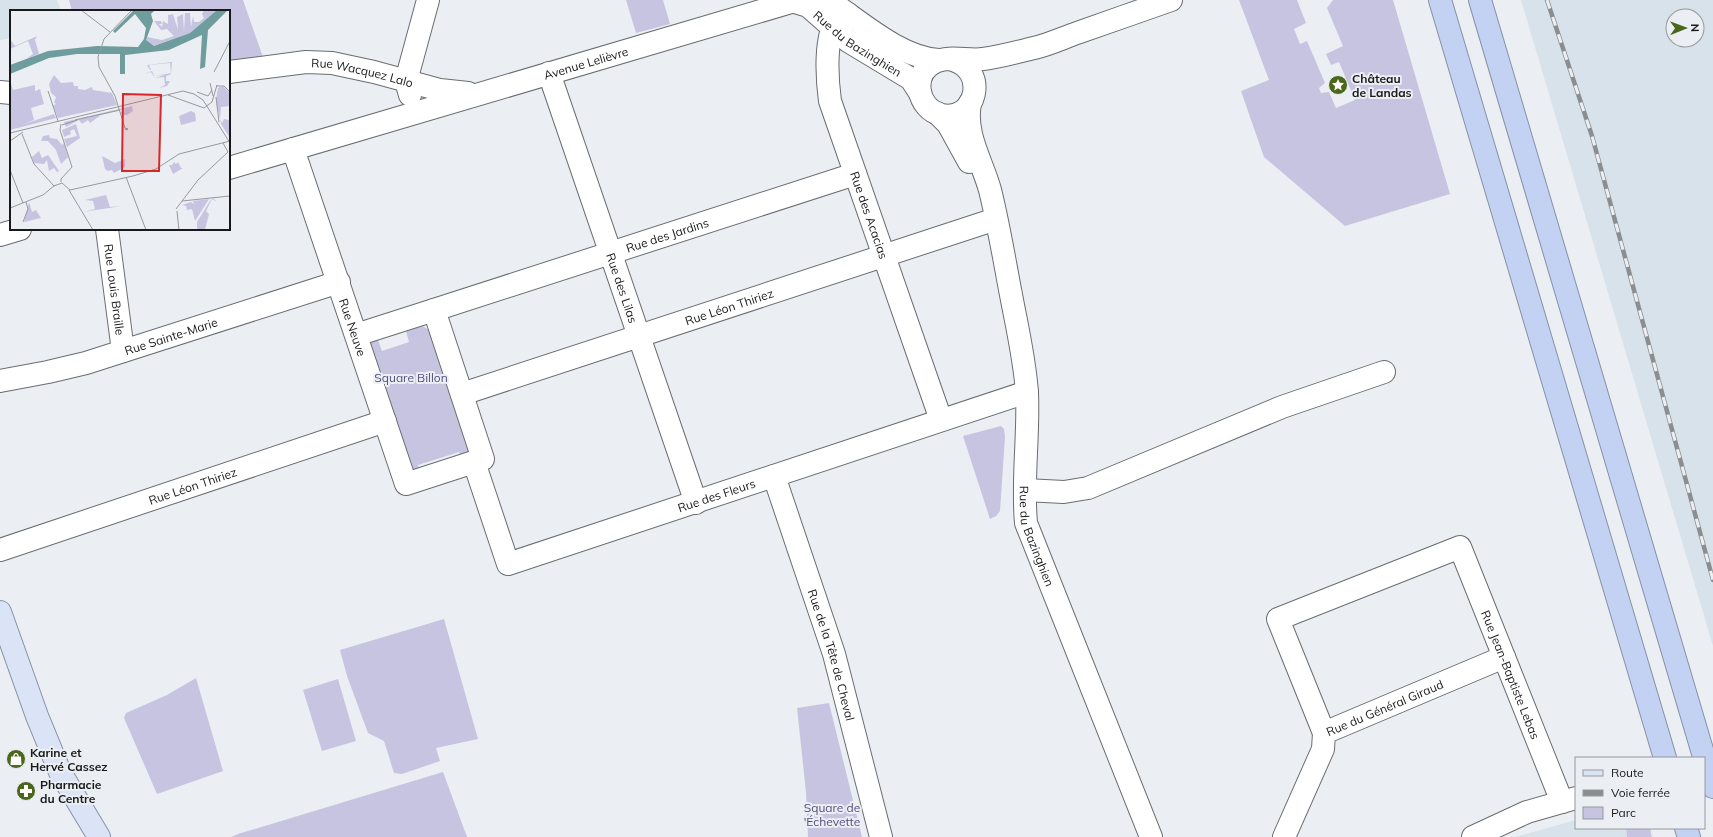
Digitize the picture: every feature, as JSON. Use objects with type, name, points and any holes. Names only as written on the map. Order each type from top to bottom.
[{"type":"highway","points":[[1440,0],[1596,529],[1651,729],[1665,757]]},
{"type":"highway","points":[[1480,0],[1704,757]]},
{"type":"highway","points":[[1651,729],[1652,757]]},
{"type":"highway","points":[[1705,760],[1713,787]]},
{"type":"main road","points":[[0,612],[37,716],[52,752],[69,789],[99,837]]},
{"type":"main road","points":[[0,644],[36,743],[81,837]]},
{"type":"street","points":[[427,109],[418,106],[414,102],[398,78],[428,0]]},
{"type":"street","points":[[1035,48],[986,74],[964,110],[956,114],[946,115],[937,113],[926,105],[920,93],[919,84],[927,67],[946,60],[984,59],[1035,48],[1171,0]]},
{"type":"street","name":"Avenue Lelièvre","points":[[230,168],[549,73],[811,2]]},
{"type":"street","name":"Rue du Bazinghien","points":[[811,2],[848,14],[886,39],[916,56],[946,60]]},
{"type":"street","name":"Rue du Bazinghien","points":[[811,2],[832,28],[868,55],[911,79],[920,93]]},
{"type":"street","points":[[832,28],[838,17],[848,14]]},
{"type":"street","name":"Rue des Acacias","points":[[832,28],[828,58],[829,92],[832,110],[941,420]]},
{"type":"street","points":[[946,60],[962,63],[971,72],[975,81],[973,97]]},
{"type":"street","name":"Rue Wacquez Lalo","points":[[230,72],[319,62],[354,67],[451,92],[475,93],[494,90]]},
{"type":"street","name":"Rue des Lilas","points":[[549,73],[696,503]]},
{"type":"street","name":"Avenue Lelièvre","points":[[377,125],[391,114],[396,106],[398,78]]},
{"type":"street","points":[[0,92],[10,93]]},
{"type":"street","name":"Rue du Bazinghien","points":[[973,97],[968,119],[970,134],[988,185],[996,219],[1022,356],[1027,392],[1028,426],[1025,490],[1026,523],[1151,837]]},
{"type":"street","name":"Rue du Bazinghien","points":[[937,113],[948,124],[974,170],[996,219]]},
{"type":"street","name":"Rue Neuve","points":[[293,149],[406,484],[474,462]]},
{"type":"street","name":"Rue des Jardins","points":[[434,310],[855,174]]},
{"type":"street","name":"Rue Léon Thiriez","points":[[462,394],[996,219]]},
{"type":"street","points":[[0,235],[17,230]]},
{"type":"street","name":"Rue Louis Braille","points":[[107,230],[123,351]]},
{"type":"street","name":"Rue Sainte-Marie","points":[[0,381],[86,363],[338,282]]},
{"type":"street","points":[[356,335],[434,310],[483,459],[474,462]]},
{"type":"street","points":[[1025,490],[1068,492],[1088,488],[1282,407],[1384,372]]},
{"type":"street","name":"Rue des Fleurs","points":[[474,462],[508,564],[696,503],[1027,392]]},
{"type":"street","name":"Rue Léon Thiriez","points":[[0,550],[385,421]]},
{"type":"street","name":"Rue de la Tête de Cheval","points":[[774,476],[834,654],[881,837]]},
{"type":"street","name":"Rue Jean-Baptiste Lebas","points":[[1324,733],[1278,619],[1460,547],[1504,657],[1569,800]]},
{"type":"street","name":"Rue du Général Giraud","points":[[1284,837],[1323,748],[1324,733],[1504,657]]},
{"type":"street","points":[[1473,837],[1520,815],[1569,800]]},
{"type":"shaded area","points":[[0,0],[57,0],[61,10],[10,10],[10,38],[0,40]]},
{"type":"shaded area","points":[[1521,0],[1713,0],[1713,646]]},
{"type":"shaded area","points":[[1575,820],[1575,829],[1626,829],[1627,837],[1515,837]]},
{"type":"green space","points":[[69,0],[243,0],[264,60],[230,64],[230,10],[72,10]]},
{"type":"green space","points":[[626,0],[663,0],[670,24],[636,33]]},
{"type":"green space","points":[[1239,0],[1297,0],[1306,23],[1294,29],[1300,44],[1307,41],[1325,83],[1319,88],[1321,93],[1329,92],[1336,108],[1355,100],[1339,62],[1331,65],[1326,54],[1343,46],[1327,8],[1333,0],[1393,0],[1450,194],[1345,226],[1264,157],[1241,91],[1269,80]]},
{"type":"green space","name":"Square Billon","points":[[423,326],[430,331],[471,455],[462,463],[459,452],[418,465],[421,476],[410,472],[369,343],[378,340],[382,351],[409,342],[406,331]]},
{"type":"green space","points":[[1001,426],[1004,429],[1005,437],[1000,511],[996,516],[990,519],[963,436]]},
{"type":"green space","points":[[444,619],[478,739],[436,748],[440,761],[402,774],[394,773],[384,741],[368,733],[347,676],[340,650]]},
{"type":"green space","points":[[196,678],[223,771],[157,794],[124,718],[126,713],[167,695]]},
{"type":"green space","points":[[338,679],[356,741],[322,751],[303,690]]},
{"type":"green space","name":"Square de 'Échevette","points":[[829,703],[862,837],[808,837],[806,792],[797,708]]},
{"type":"green space","points":[[443,772],[467,837],[231,837],[238,834]]},
{"type":"green space","points":[[1626,829],[1650,829],[1652,837],[1627,837]]},
{"type":"railway","points":[[1547,0],[1592,136],[1713,580]]},
{"type":"place","name":"Château de Landas","points":[[1338,85]]},
{"type":"place","name":"Karine et Hervé Cassez","points":[[16,759]]},
{"type":"place","name":"Pharmacie du Centre","points":[[26,791]]}]
